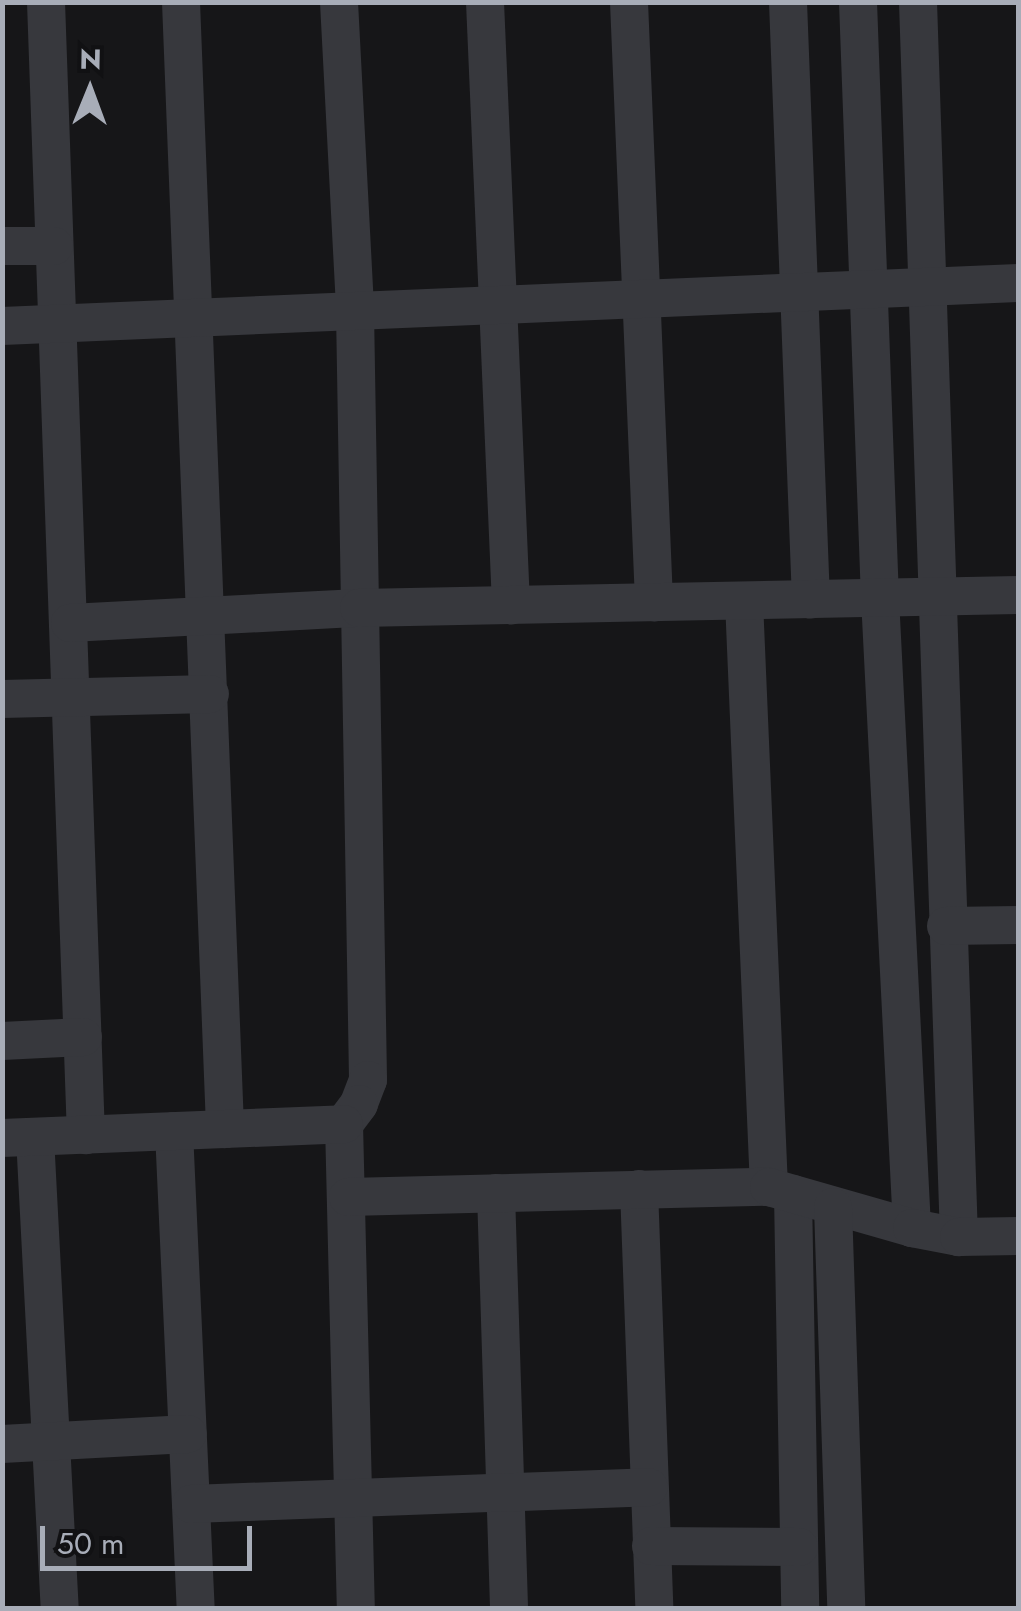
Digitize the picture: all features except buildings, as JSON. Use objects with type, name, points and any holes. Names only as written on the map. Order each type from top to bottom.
[{"type":"street","points":[[46,2],[86,1134]]},
{"type":"street","points":[[181,2],[224,1129]]},
{"type":"street","points":[[340,2],[355,310],[368,1080],[359,1104],[344,1124],[356,1608]]},
{"type":"street","points":[[486,2],[511,605]]},
{"type":"street","points":[[629,2],[654,602]]},
{"type":"street","points":[[788,2],[811,600]]},
{"type":"street","points":[[858,2],[880,598],[912,1228]]},
{"type":"street","points":[[918,2],[946,926],[960,1237]]},
{"type":"street","points":[[2,246],[54,246]]},
{"type":"street","points":[[2,326],[1018,283]]},
{"type":"street","points":[[70,624],[359,608],[1018,595]]},
{"type":"street","points":[[744,601],[781,1190],[800,1608]]},
{"type":"street","points":[[2,699],[210,694]]},
{"type":"street","points":[[946,926],[1018,925]]},
{"type":"street","points":[[2,1041],[84,1037]]},
{"type":"street","points":[[60,1608],[52,1442],[19,1137],[344,1124]]},
{"type":"street","points":[[174,1131],[196,1608]]},
{"type":"street","points":[[639,1190],[654,1608]]},
{"type":"street","points":[[348,1197],[781,1190],[912,1228],[960,1237],[1018,1236]]},
{"type":"street","points":[[496,1193],[509,1608]]},
{"type":"street","points":[[833,1206],[846,1608]]},
{"type":"street","points":[[2,1444],[188,1434]]},
{"type":"street","points":[[191,1504],[650,1487]]},
{"type":"street","points":[[652,1546],[799,1546]]}]
